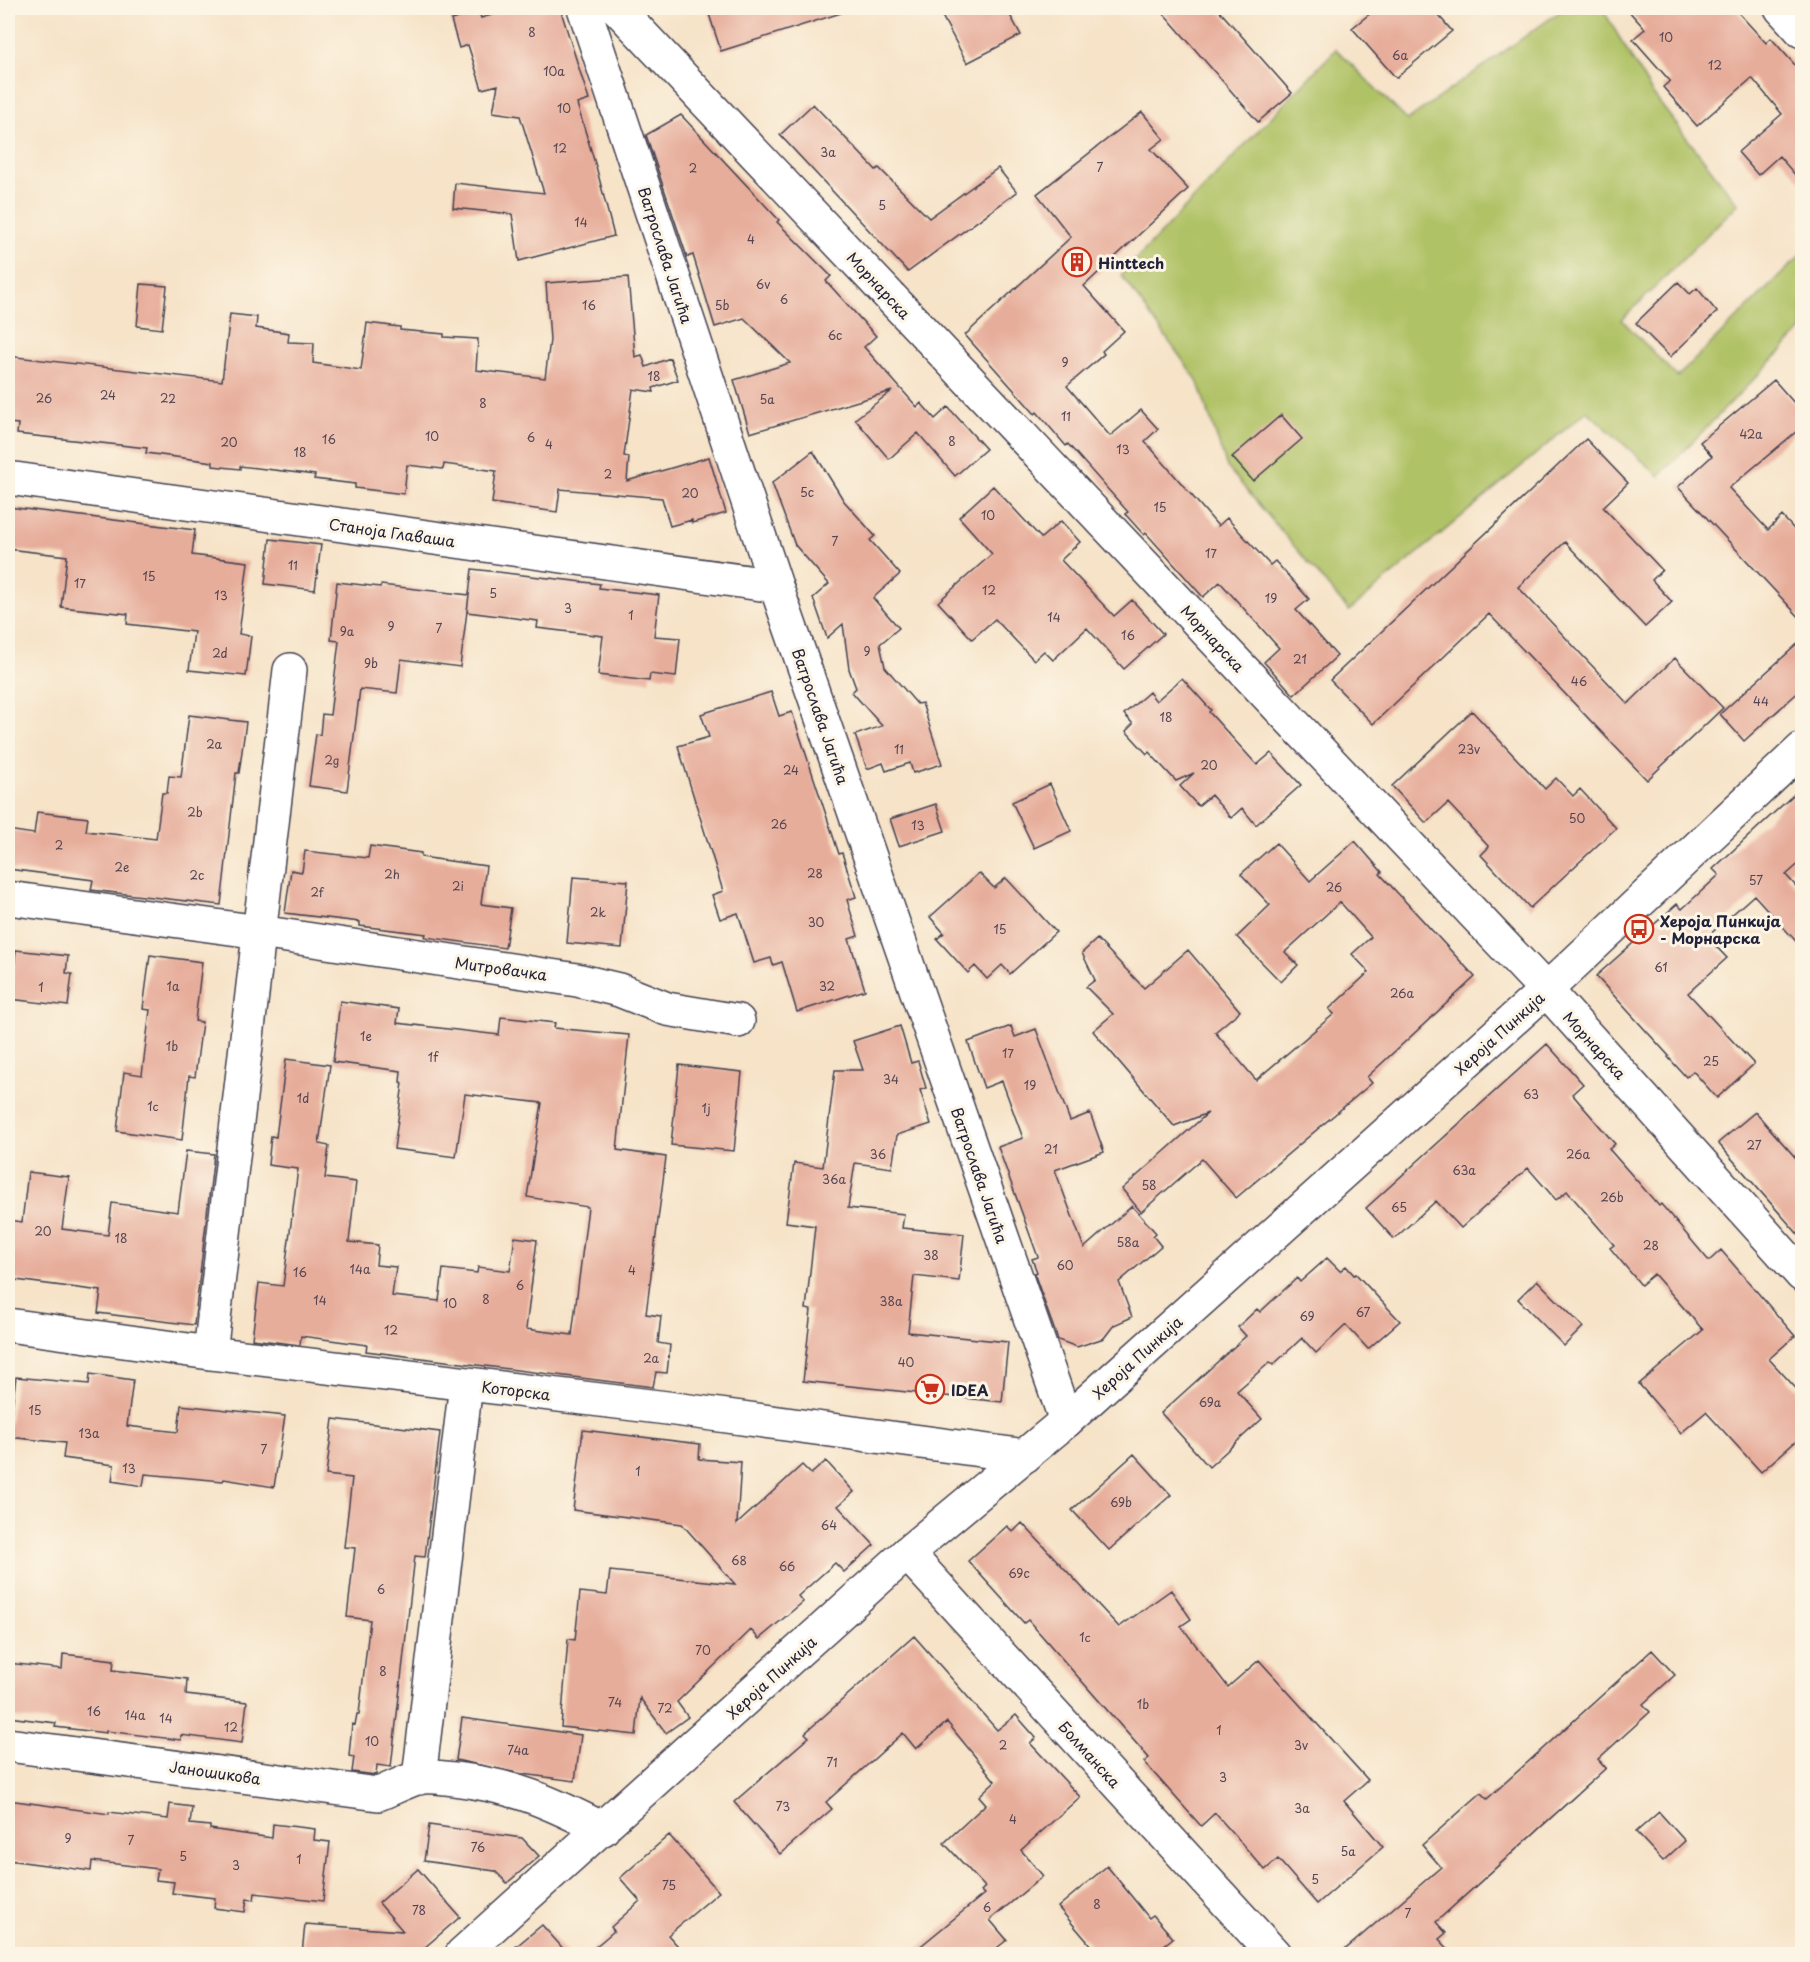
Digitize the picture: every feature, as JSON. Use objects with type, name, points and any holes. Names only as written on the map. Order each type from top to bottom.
[{"type":"street","name":"Ватрослава Јагића","points":[[584,8],[776,586],[1065,1421]]},
{"type":"street","name":"Морнарска","points":[[616,8],[1546,990],[1803,1275]]},
{"type":"street","points":[[1781,8],[1803,31]]},
{"type":"street","name":"Станоја Главаша","points":[[8,478],[776,586]]},
{"type":"street","points":[[210,1353],[290,670]]},
{"type":"street","name":"Хероја Пинкија","points":[[462,1954],[907,1553],[1065,1421],[1546,990],[1803,749]]},
{"type":"street","name":"Митровачка","points":[[8,898],[260,932],[576,980],[619,990],[667,1009],[738,1020]]},
{"type":"street","name":"Которска","points":[[8,1325],[210,1353],[667,1408],[1025,1456]]},
{"type":"street","points":[[419,1778],[466,1384]]},
{"type":"street","name":"Болманска","points":[[907,1553],[1274,1954]]},
{"type":"street","name":"Јаношикова","points":[[8,1745],[378,1794],[419,1778],[464,1780],[528,1793],[603,1829]]},
{"type":"green space","points":[[1565,8],[1602,8],[1652,93],[1738,204],[1622,320],[1677,377],[1802,254],[1802,330],[1659,476],[1587,411],[1349,611],[1227,467],[1197,380],[1121,275],[1336,49],[1407,120]]},
{"type":"building","points":[[516,8],[560,8],[589,100],[577,104],[614,236],[519,261],[512,214],[453,208],[455,183],[544,193],[520,116],[493,112],[498,85],[482,89],[468,45],[459,48],[451,20],[479,12],[481,18]]},
{"type":"building","points":[[707,8],[841,8],[841,13],[721,51]]},
{"type":"building","points":[[954,8],[1006,8],[1021,35],[967,63],[941,14]]},
{"type":"building","points":[[1159,8],[1217,8],[1292,93],[1258,122]]},
{"type":"building","points":[[1377,8],[1432,8],[1452,31],[1396,78],[1352,28]]},
{"type":"building","points":[[1626,8],[1734,8],[1766,43],[1771,38],[1803,74],[1803,184],[1779,156],[1758,175],[1738,152],[1782,114],[1752,78],[1697,126],[1663,87],[1670,81],[1633,39],[1645,29]]},
{"type":"building","points":[[813,104],[876,170],[879,168],[929,218],[998,168],[1017,192],[908,272],[780,135]]},
{"type":"building","points":[[1142,112],[1164,139],[1151,149],[1188,189],[1084,286],[1124,331],[1102,351],[1104,354],[1067,386],[1110,436],[1141,410],[1158,429],[1145,441],[1218,526],[1227,518],[1270,565],[1275,561],[1309,599],[1296,610],[1337,656],[1294,695],[1264,662],[1279,648],[1220,582],[1203,597],[1146,533],[1144,535],[1125,514],[1128,512],[1068,444],[1066,446],[1037,412],[1035,414],[965,335],[1071,237],[1037,194]]},
{"type":"building","points":[[681,115],[779,220],[777,222],[831,276],[826,281],[876,336],[864,347],[917,407],[921,403],[935,419],[948,407],[986,449],[955,476],[918,433],[889,459],[855,419],[892,391],[750,433],[734,380],[790,363],[744,318],[715,327],[693,255],[687,257],[646,135]]},
{"type":"building","points":[[628,277],[635,357],[642,355],[646,367],[670,358],[678,380],[653,388],[654,392],[633,389],[624,456],[629,457],[627,481],[709,457],[726,513],[692,523],[692,520],[670,526],[662,498],[560,489],[557,512],[492,503],[496,471],[444,464],[443,469],[407,465],[404,494],[355,488],[355,484],[314,479],[315,475],[240,466],[240,469],[213,466],[213,462],[146,453],[147,448],[17,434],[18,424],[8,423],[8,356],[222,381],[230,314],[257,317],[256,328],[289,333],[288,342],[314,343],[313,363],[361,370],[367,323],[400,327],[400,330],[444,334],[444,337],[478,339],[476,370],[545,378],[550,340],[546,283]]},
{"type":"building","points":[[1678,282],[1690,294],[1697,288],[1717,312],[1670,357],[1636,323]]},
{"type":"building","points":[[141,284],[167,286],[162,329],[137,326]]},
{"type":"building","points":[[1774,380],[1803,413],[1803,426],[1729,488],[1768,530],[1782,516],[1803,539],[1803,621],[1678,487],[1712,456],[1700,442]]},
{"type":"building","points":[[1281,415],[1302,439],[1253,481],[1232,457]]},
{"type":"building","points":[[1586,439],[1628,483],[1603,507],[1662,570],[1652,580],[1672,602],[1645,627],[1565,542],[1518,587],[1628,704],[1675,658],[1723,708],[1647,780],[1489,614],[1373,724],[1330,680]]},
{"type":"building","points":[[813,451],[844,501],[875,536],[870,540],[900,574],[873,598],[899,628],[880,644],[885,667],[917,704],[922,703],[942,764],[913,773],[910,763],[886,771],[883,763],[867,769],[855,735],[882,726],[852,692],[856,688],[849,669],[843,624],[827,638],[813,598],[829,584],[795,545],[772,483]]},
{"type":"building","points":[[993,486],[1041,538],[1061,521],[1080,542],[1061,560],[1114,616],[1132,600],[1163,634],[1124,669],[1087,628],[1053,660],[1044,651],[1034,660],[995,619],[972,639],[938,602],[992,554],[959,517]]},
{"type":"building","points":[[8,507],[195,530],[192,555],[248,562],[239,634],[251,636],[246,676],[189,670],[194,632],[127,624],[128,614],[61,607],[67,556],[8,549]]},
{"type":"building","points":[[270,539],[321,545],[315,590],[265,584]]},
{"type":"building","points":[[472,569],[600,584],[599,588],[659,595],[654,636],[680,638],[676,677],[650,674],[649,681],[598,675],[603,636],[537,628],[538,621],[467,612]]},
{"type":"building","points":[[337,582],[469,595],[460,667],[401,659],[397,693],[360,689],[347,791],[309,786],[316,734],[320,735],[322,714],[330,715],[339,641],[331,640]]},
{"type":"building","points":[[1803,639],[1803,688],[1744,741],[1720,714]]},
{"type":"building","points":[[1182,678],[1257,765],[1271,753],[1301,785],[1256,825],[1242,808],[1231,818],[1211,795],[1198,806],[1180,786],[1194,773],[1176,781],[1126,731],[1133,724],[1124,714],[1149,692],[1156,701]]},
{"type":"building","points":[[771,692],[779,716],[792,712],[839,854],[842,853],[856,897],[847,900],[858,936],[849,939],[865,990],[797,1012],[782,962],[773,965],[771,958],[754,963],[738,913],[720,919],[712,895],[723,891],[678,746],[709,737],[701,714]]},
{"type":"building","points":[[1472,711],[1545,789],[1556,778],[1573,796],[1580,789],[1616,828],[1530,908],[1481,855],[1489,847],[1448,803],[1426,823],[1392,786]]},
{"type":"building","points":[[189,715],[246,722],[239,773],[236,773],[221,905],[91,890],[93,880],[8,869],[8,830],[34,834],[37,812],[88,818],[86,831],[156,839],[162,793],[167,793],[169,776],[181,777]]},
{"type":"building","points":[[1050,784],[1071,831],[1034,848],[1012,802]]},
{"type":"building","points":[[1803,786],[1803,860],[1786,875],[1803,894],[1803,949],[1754,895],[1707,937],[1727,958],[1688,993],[1754,1064],[1717,1098],[1693,1071],[1686,1077],[1596,976],[1677,904],[1682,909],[1719,875],[1713,869]]},
{"type":"building","points":[[936,804],[945,831],[899,846],[890,819]]},
{"type":"building","points":[[1355,841],[1382,872],[1380,874],[1475,977],[1367,1077],[1372,1083],[1236,1198],[1202,1159],[1141,1212],[1122,1189],[1208,1113],[1174,1126],[1093,1031],[1113,1014],[1086,987],[1095,980],[1082,953],[1097,939],[1144,988],[1188,950],[1240,1011],[1215,1032],[1256,1080],[1334,1014],[1329,1009],[1369,972],[1352,954],[1371,937],[1340,902],[1285,952],[1298,965],[1281,982],[1237,937],[1270,905],[1241,874],[1276,843],[1310,881]]},
{"type":"building","points":[[370,846],[421,853],[421,857],[486,866],[481,904],[511,908],[505,948],[425,937],[426,934],[360,926],[360,922],[285,913],[291,870],[302,872],[305,851],[368,858]]},
{"type":"building","points":[[979,873],[994,888],[1006,878],[1056,932],[1010,974],[1002,965],[987,979],[975,966],[968,973],[937,939],[944,933],[930,917]]},
{"type":"building","points":[[573,877],[628,881],[622,948],[567,943]]},
{"type":"building","points":[[16,950],[68,956],[66,973],[72,974],[68,1006],[10,999]]},
{"type":"building","points":[[150,955],[202,962],[195,1021],[202,1022],[195,1077],[189,1076],[182,1140],[117,1131],[124,1072],[142,1075],[150,1010],[143,1009]]},
{"type":"building","points":[[340,1001],[399,1009],[397,1023],[499,1035],[501,1017],[555,1023],[554,1028],[629,1035],[617,1150],[666,1157],[646,1314],[661,1316],[658,1343],[670,1345],[667,1373],[656,1372],[653,1387],[366,1351],[367,1345],[301,1336],[300,1345],[252,1339],[259,1283],[283,1286],[298,1169],[268,1165],[271,1136],[276,1137],[286,1059],[330,1065],[319,1144],[329,1146],[325,1178],[356,1182],[349,1242],[378,1245],[376,1265],[396,1267],[392,1296],[439,1301],[443,1269],[477,1273],[478,1267],[510,1271],[515,1237],[537,1240],[526,1329],[572,1335],[588,1207],[527,1197],[542,1103],[465,1094],[456,1157],[394,1149],[403,1083],[400,1082],[401,1071],[333,1062]]},
{"type":"building","points":[[900,1026],[911,1063],[918,1061],[926,1088],[920,1090],[931,1124],[897,1135],[892,1168],[855,1163],[848,1208],[904,1214],[902,1228],[964,1234],[959,1281],[914,1276],[908,1332],[1008,1342],[1002,1402],[803,1381],[811,1310],[806,1309],[815,1226],[786,1222],[794,1163],[823,1167],[835,1070],[863,1070],[853,1041]]},
{"type":"building","points":[[1011,1026],[1015,1037],[1036,1029],[1070,1121],[1090,1113],[1104,1152],[1055,1170],[1084,1248],[1132,1206],[1156,1233],[1153,1236],[1161,1246],[1119,1282],[1132,1317],[1114,1325],[1104,1338],[1077,1347],[1058,1340],[1034,1273],[1037,1272],[1032,1259],[1038,1257],[998,1147],[1023,1138],[1002,1081],[984,1088],[968,1042]]},
{"type":"building","points":[[1547,1044],[1583,1084],[1572,1094],[1615,1144],[1609,1149],[1659,1206],[1661,1204],[1709,1261],[1721,1250],[1795,1336],[1769,1359],[1803,1396],[1803,1435],[1761,1472],[1706,1412],[1681,1433],[1639,1384],[1703,1330],[1654,1274],[1641,1285],[1610,1248],[1614,1245],[1567,1191],[1556,1200],[1528,1168],[1461,1228],[1436,1201],[1394,1239],[1366,1208]]},
{"type":"building","points":[[679,1065],[742,1072],[734,1151],[671,1145]]},
{"type":"building","points":[[1755,1112],[1803,1166],[1803,1240],[1718,1143]]},
{"type":"building","points":[[186,1151],[214,1154],[194,1325],[98,1313],[101,1291],[8,1279],[8,1220],[22,1222],[28,1172],[69,1177],[62,1229],[108,1235],[112,1203],[178,1212]]},
{"type":"building","points":[[1327,1258],[1340,1271],[1346,1266],[1354,1275],[1356,1274],[1400,1321],[1368,1349],[1346,1325],[1316,1353],[1302,1338],[1273,1365],[1270,1362],[1237,1391],[1262,1419],[1209,1467],[1161,1413],[1246,1336],[1238,1327],[1257,1309],[1260,1312],[1297,1278],[1300,1282]]},
{"type":"building","points":[[1537,1280],[1583,1327],[1564,1346],[1518,1299]]},
{"type":"building","points":[[90,1374],[133,1380],[127,1426],[178,1432],[181,1405],[285,1416],[274,1487],[224,1479],[223,1481],[145,1474],[143,1486],[112,1481],[114,1465],[63,1458],[65,1443],[8,1437],[16,1377],[89,1384]]},
{"type":"building","points":[[333,1419],[440,1432],[425,1557],[415,1556],[391,1767],[377,1765],[376,1775],[352,1772],[354,1757],[349,1756],[352,1724],[355,1725],[357,1714],[359,1714],[370,1620],[347,1617],[355,1548],[344,1547],[352,1478],[326,1475]]},
{"type":"building","points":[[583,1430],[700,1444],[699,1459],[741,1462],[737,1524],[802,1465],[811,1474],[826,1461],[854,1492],[838,1506],[874,1545],[844,1572],[835,1563],[798,1596],[803,1602],[759,1639],[751,1630],[677,1702],[688,1717],[666,1733],[640,1698],[636,1735],[561,1727],[568,1639],[575,1640],[580,1592],[607,1595],[610,1571],[735,1584],[682,1524],[573,1510]]},
{"type":"building","points":[[1134,1454],[1171,1495],[1109,1550],[1072,1510]]},
{"type":"building","points":[[1022,1523],[1119,1627],[1171,1590],[1191,1619],[1181,1626],[1228,1687],[1259,1660],[1368,1780],[1344,1801],[1383,1847],[1317,1904],[1278,1859],[1265,1870],[1215,1813],[1201,1826],[1144,1762],[1149,1758],[1079,1678],[1028,1620],[1024,1623],[968,1561],[1007,1526],[1013,1532]]},
{"type":"building","points":[[914,1636],[997,1730],[1016,1715],[1036,1738],[1030,1743],[1080,1797],[1021,1850],[1043,1876],[990,1920],[1007,1940],[989,1954],[911,1954],[984,1894],[981,1891],[985,1887],[944,1843],[986,1804],[979,1796],[995,1781],[947,1722],[916,1749],[903,1733],[826,1802],[832,1809],[780,1854],[734,1802],[809,1737],[805,1733]]},
{"type":"building","points":[[1652,1650],[1675,1675],[1643,1704],[1650,1712],[1598,1759],[1606,1768],[1436,1922],[1446,1933],[1439,1939],[1453,1954],[1340,1954],[1441,1867],[1422,1845],[1481,1793],[1487,1799]]},
{"type":"building","points":[[63,1654],[114,1660],[113,1670],[187,1679],[186,1695],[247,1702],[242,1743],[181,1735],[181,1740],[106,1731],[106,1733],[55,1727],[56,1723],[8,1717],[8,1663],[62,1669]]},
{"type":"building","points":[[462,1718],[581,1735],[575,1781],[522,1774],[456,1760]]},
{"type":"building","points":[[8,1800],[109,1814],[109,1812],[168,1819],[170,1804],[192,1807],[190,1824],[272,1838],[273,1824],[315,1829],[314,1840],[330,1842],[323,1901],[255,1893],[254,1900],[247,1899],[245,1912],[214,1908],[215,1898],[172,1893],[174,1882],[156,1880],[158,1869],[92,1861],[91,1871],[8,1860]]},
{"type":"building","points":[[1659,1812],[1685,1841],[1663,1861],[1636,1832]]},
{"type":"building","points":[[429,1825],[522,1838],[539,1856],[507,1883],[495,1871],[424,1861]]},
{"type":"building","points":[[669,1835],[719,1892],[668,1935],[685,1954],[587,1954],[614,1931],[611,1927],[640,1901],[620,1878]]},
{"type":"building","points":[[1107,1866],[1149,1918],[1153,1915],[1173,1938],[1153,1954],[1098,1954],[1058,1907]]},
{"type":"building","points":[[418,1869],[460,1917],[417,1954],[302,1954],[305,1924],[403,1931],[379,1903]]},
{"type":"building","points":[[542,1925],[568,1954],[507,1954]]},
{"type":"place","name":"Hinttech","points":[[1077,262]]},
{"type":"place","name":"Хероја Пинкија - Морнарска","points":[[1639,929]]},
{"type":"place","name":"IDEA","points":[[930,1389]]}]
